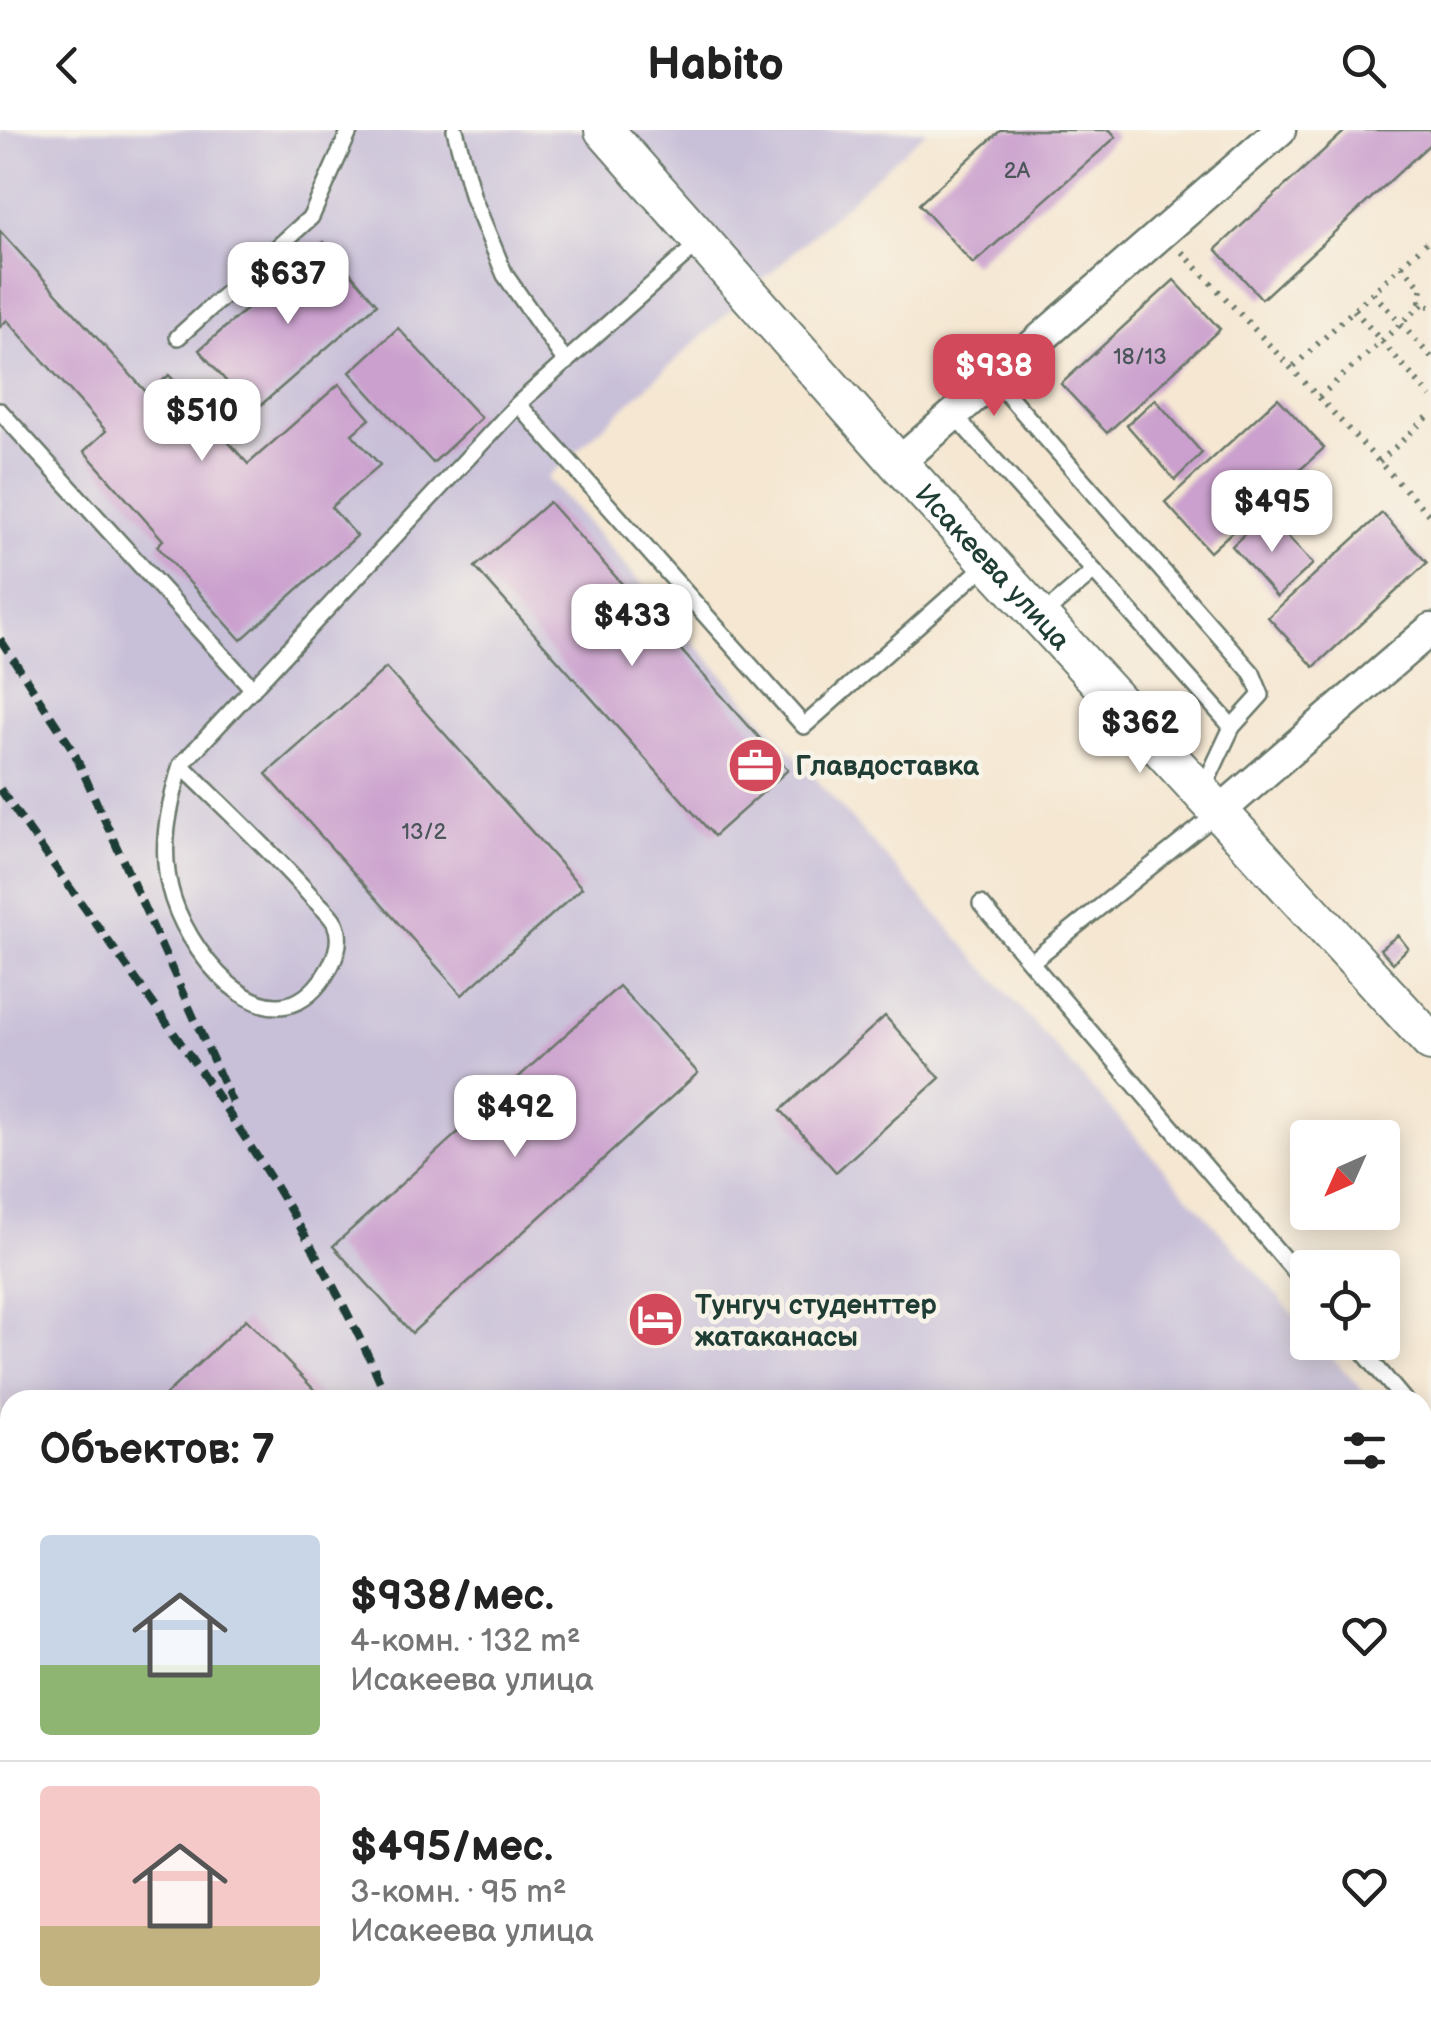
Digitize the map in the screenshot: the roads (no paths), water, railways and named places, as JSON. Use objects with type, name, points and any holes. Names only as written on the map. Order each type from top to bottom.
[{"type":"street","points":[[898,463],[1280,130]]},
{"type":"street","name":"Исакеева улица","points":[[613,133],[701,241],[898,463],[1431,1042]]},
{"type":"street","points":[[1210,802],[1431,629]]},
{"type":"lane","points":[[178,337],[311,217],[350,130]]},
{"type":"lane","points":[[456,130],[472,198],[505,275],[566,362]]},
{"type":"lane","points":[[181,765],[276,857],[336,924],[338,953],[318,990],[281,1007],[244,999],[214,971],[188,934],[172,897],[166,858],[165,821],[181,765],[518,404],[701,241]]},
{"type":"lane","points":[[994,379],[1252,673],[1261,695],[1232,727],[1210,802],[1030,962]]},
{"type":"lane","points":[[518,404],[804,726],[989,562]]},
{"type":"lane","points":[[0,411],[252,688]]},
{"type":"lane","points":[[954,414],[1232,727]]},
{"type":"lane","points":[[1040,616],[1094,571]]},
{"type":"lane","points":[[981,904],[1290,1265]]},
{"type":"lane","points":[[1370,1360],[1396,1390]]},
{"type":"railway","points":[[0,639],[73,750],[232,1102]]},
{"type":"railway","points":[[0,789],[158,1010],[260,1162],[307,1239],[383,1390]]},
{"type":"place","name":"Главдоставка","points":[[756,765]]},
{"type":"place","name":"Тунгуч студенттер жатаканасы","points":[[656,1320]]}]
